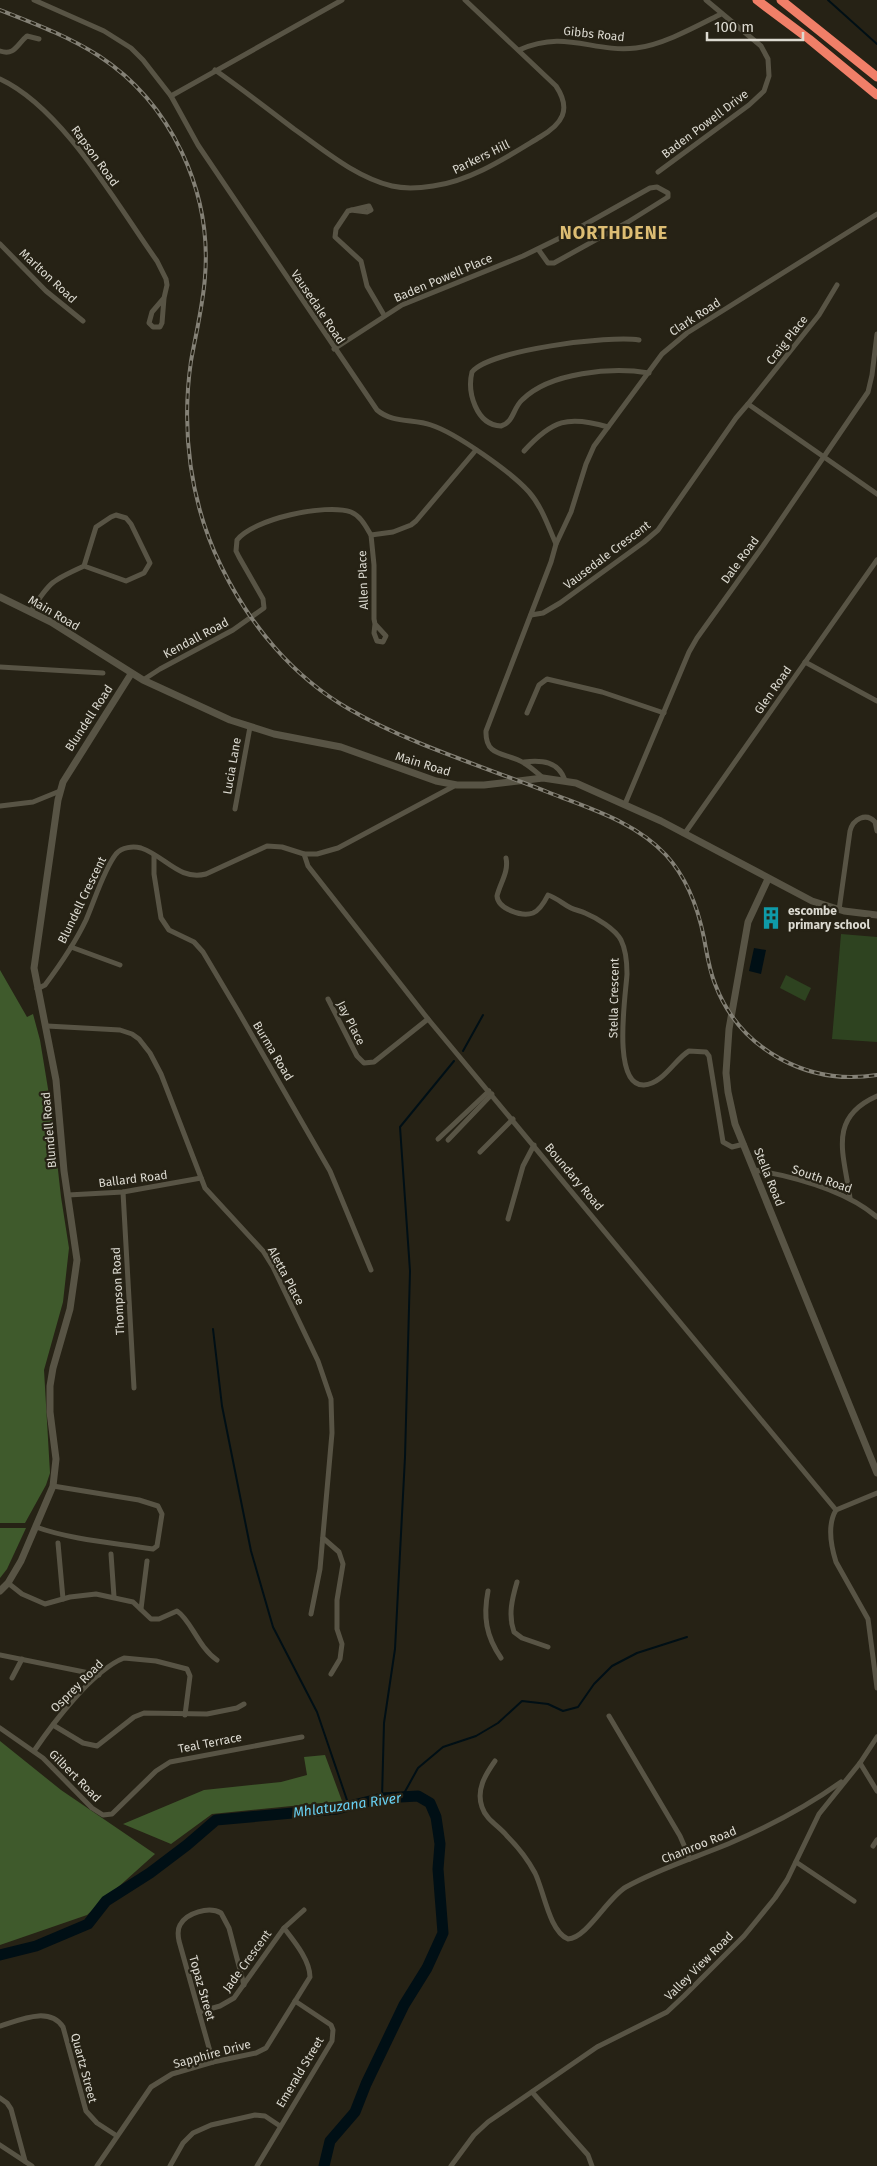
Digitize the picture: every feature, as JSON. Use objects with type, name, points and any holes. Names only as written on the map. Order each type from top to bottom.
[{"type":"highway","points":[[757,0],[809,39],[877,95]]},
{"type":"highway","points":[[781,0],[877,77]]},
{"type":"main road","name":"Main Road","points":[[0,597],[31,611],[131,674],[215,714],[250,727],[341,747],[421,776],[457,785],[484,785],[543,778],[565,780],[625,804],[685,833],[812,901],[839,910],[877,915]]},
{"type":"main road","name":"Blundell Road","points":[[0,1591],[21,1561],[53,1486],[56,1459],[50,1412],[50,1386],[53,1368],[70,1309],[77,1260],[56,1080],[47,1026],[37,989],[34,968],[38,936],[60,791],[67,774],[131,674]]},
{"type":"main road","name":"Stella Road","points":[[768,879],[748,922],[732,1005],[726,1058],[728,1092],[735,1124],[877,1473]]},
{"type":"street","name":"Vausedale Road","points":[[34,0],[92,24],[120,40],[142,60],[172,96],[198,145],[371,403],[383,416],[437,427],[452,434],[476,450],[529,492],[546,520],[556,544]]},
{"type":"street","points":[[172,96],[342,0]]},
{"type":"street","name":"Parkers Hill","points":[[215,70],[347,166],[392,186],[415,188],[447,183],[474,173],[541,137],[560,122],[563,109],[561,94],[556,86],[465,0]]},
{"type":"street","name":"Baden Powell Drive","points":[[658,172],[749,105],[764,91],[766,84],[770,68],[766,53],[761,46],[706,0]]},
{"type":"street","name":"Gibbs Road","points":[[519,50],[532,44],[552,40],[620,48],[637,48],[658,42],[721,14]]},
{"type":"street","points":[[0,51],[12,52],[27,36],[39,39]]},
{"type":"street","name":"Rapson Road","points":[[0,79],[16,87],[66,133],[157,262],[167,282],[162,324],[160,327],[153,327],[149,322],[149,316],[164,298]]},
{"type":"street","name":"Baden Powell Place","points":[[334,349],[384,315],[427,294],[538,249],[650,188],[657,187],[668,193],[668,197],[628,222],[554,263],[548,263],[538,249]]},
{"type":"street","points":[[351,210],[346,213],[338,224],[336,237],[342,246],[361,261],[367,286],[384,315]]},
{"type":"street","name":"Clark Road","points":[[556,544],[573,506],[589,456],[662,354],[676,341],[877,214]]},
{"type":"street","name":"Marlton Road","points":[[0,244],[46,291],[83,321]]},
{"type":"street","name":"Craig Place","points":[[748,404],[819,315],[837,285]]},
{"type":"street","name":"Dale Road","points":[[625,804],[689,652],[697,638],[868,392],[877,334]]},
{"type":"street","points":[[639,340],[622,338],[597,340],[530,350],[484,362],[477,365],[472,372],[469,385],[472,399],[486,420],[493,425],[501,426],[511,419],[523,398],[554,381],[585,374],[624,371],[649,373]]},
{"type":"street","points":[[748,404],[877,494]]},
{"type":"street","name":"Vausedale Crescent","points":[[530,615],[543,613],[560,603],[658,530],[736,418],[748,404]]},
{"type":"street","points":[[524,451],[546,428],[557,424],[580,422],[608,427]]},
{"type":"street","points":[[370,535],[393,532],[416,521],[476,450]]},
{"type":"street","name":"Kendall Road","points":[[143,680],[244,624],[264,608],[263,599],[236,551],[237,540],[245,532],[282,516],[335,510],[352,513],[359,517],[370,535]]},
{"type":"street","points":[[31,611],[43,592],[56,579],[84,566],[126,581],[144,573],[150,563],[131,524],[126,518],[116,515],[96,527],[84,566]]},
{"type":"street","name":"Allen Place","points":[[370,535],[374,565],[375,624]]},
{"type":"street","points":[[556,544],[486,731],[485,739],[488,747],[498,753],[524,762],[550,763],[561,771],[565,780]]},
{"type":"street","name":"Glen Road","points":[[685,833],[877,560]]},
{"type":"street","points":[[805,662],[877,701]]},
{"type":"street","points":[[0,667],[103,673]]},
{"type":"street","points":[[528,713],[539,685],[547,679],[602,692],[664,714]]},
{"type":"street","name":"Lucia Lane","points":[[235,809],[250,727]]},
{"type":"street","points":[[524,762],[543,778]]},
{"type":"street","name":"Blundell Crescent","points":[[37,989],[45,985],[80,932],[116,853],[132,847],[145,850],[178,871],[198,876],[267,846],[282,847],[304,854],[317,854],[338,848],[457,785]]},
{"type":"street","points":[[0,806],[34,802],[60,791]]},
{"type":"street","points":[[839,910],[850,831],[853,822],[860,818],[868,817],[875,822],[877,831]]},
{"type":"street","name":"Boundary Road","points":[[304,854],[305,860],[313,872],[428,1019],[836,1510]]},
{"type":"street","name":"Burma Road","points":[[154,855],[154,874],[161,918],[170,930],[194,942],[238,1011],[330,1170],[371,1270]]},
{"type":"street","name":"Stella Crescent","points":[[506,858],[505,876],[497,896],[500,903],[515,912],[529,914],[536,910],[548,895],[560,900],[570,908],[587,914],[620,938],[624,948],[626,967],[622,1036],[624,1058],[628,1073],[633,1080],[644,1085],[649,1084],[663,1075],[683,1054],[694,1050],[706,1052],[709,1056],[723,1142],[732,1147],[744,1144]]},
{"type":"street","points":[[71,947],[120,965]]},
{"type":"street","name":"Jay Place","points":[[328,1000],[357,1056],[364,1064],[374,1062],[428,1019]]},
{"type":"street","name":"Aletta Place","points":[[47,1026],[120,1030],[132,1034],[139,1039],[150,1053],[161,1074],[201,1178],[212,1198],[256,1242],[273,1267],[329,1388],[332,1433],[320,1569],[311,1614]]},
{"type":"street","points":[[438,1140],[490,1093]]},
{"type":"street","points":[[448,1140],[490,1093]]},
{"type":"street","points":[[850,1198],[843,1152],[844,1128],[846,1121],[856,1108],[877,1096]]},
{"type":"street","points":[[480,1152],[513,1119]]},
{"type":"street","points":[[508,1219],[523,1166],[534,1145]]},
{"type":"street","name":"South Road","points":[[755,1170],[786,1177],[850,1198],[877,1217]]},
{"type":"street","name":"Ballard Road","points":[[68,1195],[123,1192],[201,1178]]},
{"type":"street","name":"Thompson Road","points":[[123,1192],[134,1388]]},
{"type":"street","points":[[36,1527],[57,1533],[153,1549],[157,1546],[162,1514],[158,1506],[139,1500],[53,1486]]},
{"type":"street","points":[[877,1493],[836,1510],[833,1516],[831,1544],[836,1562],[868,1619],[877,1688]]},
{"type":"street","points":[[323,1538],[339,1552],[343,1564],[337,1600],[337,1629],[342,1644],[340,1660],[331,1674]]},
{"type":"street","points":[[58,1543],[63,1598]]},
{"type":"street","points":[[111,1554],[114,1597]]},
{"type":"street","points":[[141,1609],[146,1561]]},
{"type":"street","points":[[8,1582],[22,1594],[45,1604],[63,1598],[96,1594],[133,1602],[148,1618],[155,1620],[175,1611],[180,1612],[203,1647],[217,1660]]},
{"type":"street","points":[[517,1582],[511,1612],[514,1632],[522,1638],[548,1647]]},
{"type":"street","points":[[488,1592],[485,1617],[486,1629],[490,1640],[501,1658]]},
{"type":"street","points":[[0,1656],[99,1675]]},
{"type":"street","name":"Osprey Road","points":[[34,1751],[52,1724],[99,1675],[119,1660],[130,1657],[187,1669],[190,1676],[185,1715]]},
{"type":"street","points":[[12,1678],[22,1659]]},
{"type":"street","points":[[52,1724],[82,1743],[97,1746],[139,1714],[154,1712],[185,1715],[224,1712],[244,1704]]},
{"type":"street","points":[[609,1716],[680,1836],[690,1859]]},
{"type":"street","name":"Gilbert Road","points":[[0,1728],[34,1751],[53,1767],[92,1808],[103,1815],[112,1814]]},
{"type":"street","name":"Teal Terrace","points":[[112,1814],[156,1771],[170,1762],[302,1737]]},
{"type":"street","name":"Valley View Road","points":[[451,2166],[480,2128],[597,2047],[667,2012],[744,1936],[761,1917],[787,1880],[819,1814],[860,1763],[877,1737]]},
{"type":"street","name":"Chamroo Road","points":[[494,1761],[481,1786],[482,1809],[486,1816],[508,1836],[534,1870],[554,1923],[559,1933],[568,1939],[578,1937],[611,1898],[622,1889],[761,1830],[814,1800],[846,1779]]},
{"type":"street","points":[[860,1763],[877,1792]]},
{"type":"street","points":[[872,1846],[877,1840]]},
{"type":"street","points":[[796,1862],[854,1900]]},
{"type":"street","name":"Topaz Street","points":[[213,2062],[179,1942],[178,1928],[183,1920],[207,1910],[221,1913],[229,1928],[244,1985]]},
{"type":"street","name":"Jade Crescent","points":[[199,2012],[230,2001],[244,1985],[284,1928],[304,1910]]},
{"type":"street","name":"Sapphire Drive","points":[[97,2166],[150,2087],[172,2074],[213,2062],[250,2055],[263,2050],[308,1982],[310,1973],[296,1943],[284,1928]]},
{"type":"street","name":"Emerald Street","points":[[257,2166],[326,2053],[333,2035],[331,2024],[295,2002]]},
{"type":"street","name":"Quartz Street","points":[[0,2026],[41,2016],[49,2016],[60,2022],[86,2111],[97,2123],[117,2136]]},
{"type":"street","points":[[532,2092],[588,2155],[592,2166]]},
{"type":"street","points":[[0,2098],[8,2103],[11,2109],[25,2161]]},
{"type":"street","points":[[170,2166],[188,2137],[200,2129],[255,2115],[264,2116],[280,2126]]},
{"type":"street","points":[[0,2145],[32,2166]]},
{"type":"green space","points":[[841,934],[877,937],[877,1042],[832,1039]]},
{"type":"green space","points":[[0,970],[27,1017],[33,1014],[40,1040],[51,1107],[69,1248],[63,1302],[44,1370],[50,1473],[46,1485],[25,1523],[0,1523]]},
{"type":"green space","points":[[786,975],[811,988],[805,1001],[780,988]]},
{"type":"green space","points":[[0,1528],[26,1528],[7,1569],[0,1578]]},
{"type":"green space","points":[[0,1741],[61,1790],[155,1854],[87,1915],[0,1945]]},
{"type":"green space","points":[[325,1755],[342,1801],[212,1814],[171,1844],[123,1824],[204,1790],[281,1782],[307,1775],[304,1757]]},
{"type":"shaded area","points":[[754,948],[766,950],[761,974],[749,971]]},
{"type":"waterway","points":[[828,0],[877,44]]},
{"type":"waterway","points":[[463,1051],[483,1015]]},
{"type":"waterway","points":[[382,1798],[384,1723],[395,1649],[405,1457],[410,1271],[400,1127],[454,1061]]},
{"type":"waterway","points":[[213,1329],[222,1406],[251,1551],[273,1627],[317,1712],[349,1806]]},
{"type":"waterway","points":[[402,1797],[418,1768],[443,1747],[476,1736],[498,1723],[522,1701],[548,1704],[563,1711],[578,1707],[594,1684],[612,1666],[637,1653],[687,1637]]},
{"type":"waterway","name":"Mhlatuzana River","points":[[0,1955],[36,1946],[88,1924],[106,1901],[150,1873],[216,1820],[337,1809],[382,1798],[418,1796],[430,1803],[436,1817],[440,1844],[438,1869],[443,1933],[427,1968],[404,2005],[366,2084],[355,2112],[330,2141],[324,2166]]},
{"type":"railway","points":[[0,10],[75,42],[99,56],[125,75],[147,98],[166,124],[182,152],[194,182],[202,213],[205,245],[204,288],[188,387],[188,440],[195,492],[210,542],[221,566],[245,608],[274,647],[309,681],[329,696],[372,722],[422,744],[597,811],[641,834],[666,855],[686,883],[698,916],[715,984],[726,1007],[741,1028],[759,1045],[780,1058],[802,1068],[826,1075],[851,1077],[877,1075]]},
{"type":"place","name":"escombe primary school","points":[[771,918]]},
{"type":"district","name":"NORTHDENE","points":[[614,233]]}]
